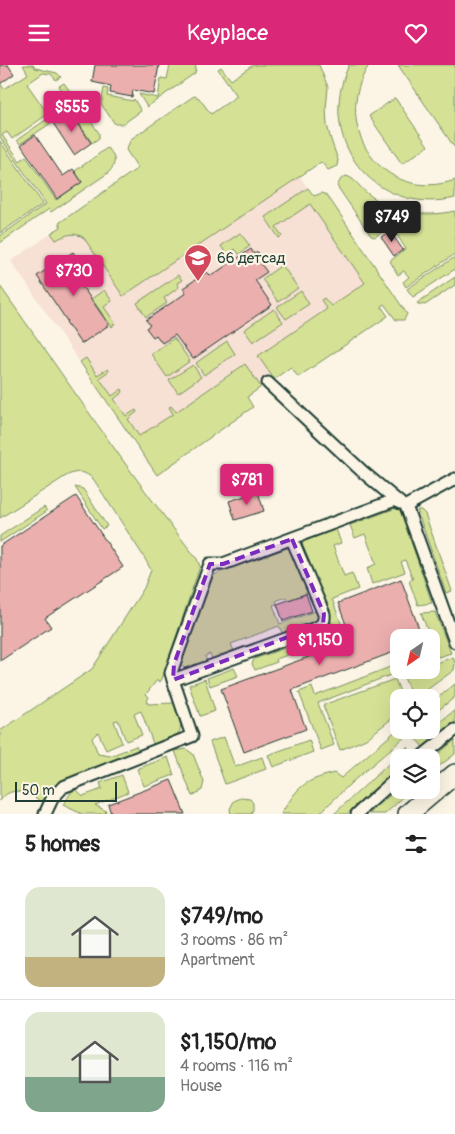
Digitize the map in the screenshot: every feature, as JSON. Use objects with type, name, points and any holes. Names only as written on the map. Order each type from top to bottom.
[{"type":"main road","points":[[408,814],[455,774]]},
{"type":"street","points":[[268,383],[363,472],[395,500],[406,506],[455,642]]},
{"type":"street","points":[[406,506],[455,479]]},
{"type":"street","points":[[58,814],[46,811],[57,791],[67,785],[192,736],[171,673],[210,565],[223,564],[395,500]]},
{"type":"street","points":[[172,680],[323,624],[324,614],[292,539]]},
{"type":"street","points":[[431,749],[455,730]]},
{"type":"street","points":[[357,814],[390,784]]},
{"type":"highlighted area","points":[[292,539],[324,614],[323,624],[173,680],[174,664],[210,564],[223,564]]},
{"type":"shaded area","name":"66 детсад","points":[[244,102],[257,114],[386,303],[149,464],[11,261]]},
{"type":"green space","points":[[23,65],[33,65],[35,68],[57,73],[61,77],[56,80],[51,74],[43,73],[27,84],[48,114],[12,139],[7,132],[2,135],[20,161],[26,156],[56,200],[82,182],[75,171],[107,148],[114,157],[114,164],[108,173],[51,212],[49,209],[0,243],[0,236],[46,204],[0,137],[0,83],[4,89],[28,74]]},
{"type":"green space","points":[[170,65],[195,65],[195,73],[147,107],[139,94],[158,98],[161,78],[167,79]]},
{"type":"green space","points":[[253,65],[319,65],[328,87],[327,125],[338,160],[337,166],[328,170],[321,162],[123,296],[84,238],[74,234],[66,235],[56,240],[51,233],[61,227],[59,223],[138,168],[126,150],[131,139],[194,96],[199,98],[211,114],[237,96],[218,69],[221,67],[231,80]]},
{"type":"green space","points":[[349,65],[369,65],[358,89],[356,113],[360,135],[370,155],[386,171],[406,181],[429,185],[455,180],[455,198],[426,201],[399,196],[377,184],[358,166],[346,145],[339,120],[340,93]]},
{"type":"green space","points":[[398,65],[455,65],[455,148]]},
{"type":"green space","points":[[64,83],[99,133],[99,138],[92,143],[70,110],[20,144],[17,140],[54,114],[52,110],[68,99],[59,86]]},
{"type":"green space","points":[[104,88],[108,89],[107,96],[133,101],[134,99],[141,111],[123,124],[115,124],[101,104]]},
{"type":"green space","points":[[395,98],[428,146],[402,164],[369,116]]},
{"type":"green space","points":[[0,141],[43,204],[0,233]]},
{"type":"green space","points":[[346,176],[377,200],[398,209],[420,214],[455,211],[455,254],[406,287],[403,282],[409,277],[404,271],[398,275],[390,261],[406,249],[391,226],[375,237],[371,236],[337,186],[341,179]]},
{"type":"green space","points":[[308,188],[314,196],[322,193],[327,195],[407,314],[404,320],[396,320],[384,304],[381,306],[388,316],[298,377],[291,367],[274,379],[258,356],[327,309],[321,300],[324,298],[331,306],[365,283],[310,204],[276,227],[282,236],[279,238],[265,217]]},
{"type":"green space","points":[[240,233],[250,246],[239,254],[235,249],[227,255],[221,246]]},
{"type":"green space","points":[[455,257],[455,269],[413,297],[407,289]]},
{"type":"green space","points":[[282,265],[298,288],[278,302],[262,279]]},
{"type":"green space","points":[[178,275],[182,280],[177,283],[179,287],[164,298],[167,303],[146,317],[137,303]]},
{"type":"green space","points":[[455,277],[455,285],[425,305],[417,303]]},
{"type":"green space","points":[[0,286],[121,458],[197,559],[200,566],[162,679],[160,682],[157,680],[146,694],[149,697],[148,704],[174,703],[180,721],[181,727],[179,732],[171,739],[154,746],[141,711],[134,714],[142,735],[126,741],[118,720],[114,721],[122,743],[106,750],[98,732],[92,738],[98,754],[110,756],[136,746],[139,752],[59,783],[41,801],[31,795],[14,791],[4,796],[0,801],[0,731],[92,669],[144,588],[151,570],[94,480],[85,473],[78,472],[66,476],[0,518]]},
{"type":"green space","points":[[104,290],[112,301],[104,307],[115,323],[112,327],[94,302],[89,305],[87,302]]},
{"type":"green space","points":[[301,291],[309,304],[286,319],[277,307]]},
{"type":"green space","points":[[274,309],[283,322],[253,342],[244,330]]},
{"type":"green space","points":[[174,338],[190,361],[167,377],[151,354]]},
{"type":"green space","points":[[227,341],[235,354],[204,375],[196,363]]},
{"type":"green space","points":[[86,358],[97,375],[108,369],[109,371],[99,378],[112,396],[122,389],[123,392],[114,399],[126,416],[136,410],[137,412],[128,419],[139,436],[173,414],[169,407],[171,406],[176,412],[245,364],[261,387],[247,397],[253,407],[157,475],[80,362]]},
{"type":"green space","points":[[193,365],[201,377],[178,393],[169,380]]},
{"type":"green space","points":[[75,487],[83,489],[107,526],[102,529]]},
{"type":"green space","points":[[44,507],[47,511],[0,542],[0,536]]},
{"type":"green space","points":[[396,508],[400,509],[432,603],[418,605],[409,581],[413,579],[405,560],[401,562],[405,572],[372,584],[367,568],[376,564],[365,534],[355,538],[350,525]]},
{"type":"green space","points":[[417,510],[421,510],[425,514],[452,591],[446,593]]},
{"type":"green space","points":[[336,529],[341,543],[333,546],[344,576],[352,573],[358,589],[332,599],[345,634],[321,642],[319,635],[334,629],[301,547],[304,541]]},
{"type":"green space","points":[[287,548],[291,549],[310,592],[288,600],[286,597],[276,601],[277,604],[273,605],[280,624],[318,610],[320,617],[317,622],[283,635],[279,626],[231,644],[234,651],[212,659],[210,654],[205,656],[207,661],[185,668],[181,666],[180,664],[211,577]]},
{"type":"green space","points":[[435,612],[451,653],[440,656],[440,629],[427,629],[421,613]]},
{"type":"green space","points":[[285,648],[288,655],[276,659],[277,662],[255,670],[252,664],[254,659]]},
{"type":"green space","points":[[453,657],[455,663],[454,670],[428,689],[409,689],[405,679],[440,679],[440,662]]},
{"type":"green space","points":[[390,667],[390,675],[318,703],[334,745],[321,750],[299,692],[312,687],[315,696]]},
{"type":"green space","points":[[234,668],[238,676],[210,686],[207,678]]},
{"type":"green space","points":[[205,679],[215,711],[200,716],[189,685]]},
{"type":"green space","points":[[395,679],[399,689],[390,689],[390,720],[366,739],[340,750],[323,705]]},
{"type":"green space","points":[[455,684],[455,697],[440,709],[440,696]]},
{"type":"green space","points":[[455,710],[455,722],[440,734],[440,722]]},
{"type":"green space","points":[[390,736],[390,739],[402,739],[352,782],[319,814],[281,814],[297,791],[307,783],[334,773],[341,778]]},
{"type":"green space","points":[[224,737],[235,767],[262,757],[266,769],[225,784],[210,742]]},
{"type":"green space","points":[[418,739],[433,739],[423,747],[417,740]]},
{"type":"green space","points":[[309,740],[313,752],[273,767],[268,755]]},
{"type":"green space","points":[[455,740],[455,754],[440,765],[440,752]]},
{"type":"green space","points":[[186,749],[193,754],[204,782],[202,790],[192,796],[175,751]]},
{"type":"green space","points":[[168,757],[174,775],[144,786],[137,769]]},
{"type":"green space","points":[[390,763],[390,775],[347,814],[334,814]]},
{"type":"green space","points":[[122,775],[128,792],[95,805],[106,811],[105,814],[82,814],[63,805],[72,791],[77,790],[83,796],[102,789],[100,783]]},
{"type":"green space","points":[[390,795],[390,799],[401,799],[385,814],[369,814]]},
{"type":"green space","points":[[241,798],[250,799],[253,803],[251,814],[231,814],[230,809],[234,801]]},
{"type":"building","points":[[0,65],[8,65],[14,74],[0,84]]},
{"type":"building","points":[[95,65],[159,65],[154,94],[133,90],[132,97],[110,93],[111,86],[92,82]]},
{"type":"building","points":[[70,111],[91,143],[74,155],[53,123]]},
{"type":"building","points":[[35,135],[63,176],[73,169],[82,182],[57,199],[21,145]]},
{"type":"building","points":[[390,231],[403,250],[394,256],[381,237]]},
{"type":"building","points":[[251,249],[254,254],[258,252],[264,261],[261,264],[267,272],[255,280],[272,305],[193,359],[175,335],[162,343],[156,335],[153,337],[146,328],[150,325],[146,320],[186,293],[183,288],[207,272],[211,276]]},
{"type":"building","points":[[73,252],[92,280],[82,286],[109,325],[81,344],[37,276]]},
{"type":"building","points":[[258,492],[264,511],[235,520],[229,501]]},
{"type":"building","points":[[76,496],[123,567],[45,618],[51,627],[0,661],[0,546]]},
{"type":"building","points":[[401,579],[419,629],[390,629],[390,653],[292,690],[306,729],[244,752],[221,689],[352,641],[338,603]]},
{"type":"building","points":[[306,594],[312,611],[283,621],[277,604]]},
{"type":"building","points":[[171,780],[185,814],[111,814],[108,804]]},
{"type":"place","name":"66 детсад","points":[[198,282]]}]
